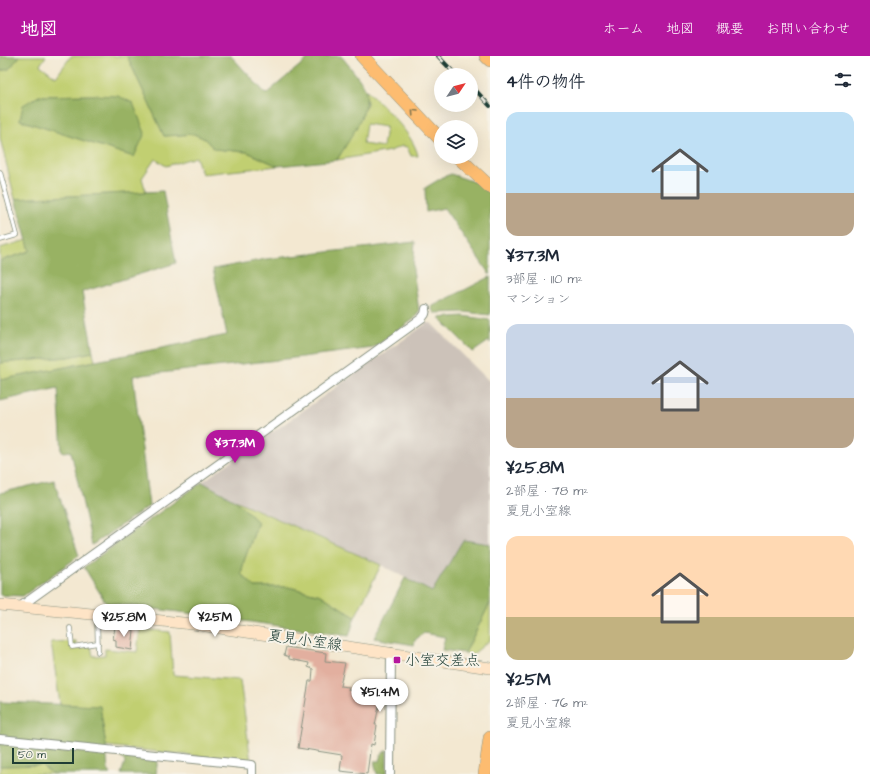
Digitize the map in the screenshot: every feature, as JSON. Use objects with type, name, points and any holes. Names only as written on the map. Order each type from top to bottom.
[{"type":"highway","points":[[362,56],[434,133]]},
{"type":"highway","points":[[486,56],[490,60]]},
{"type":"highway","points":[[465,164],[490,187]]},
{"type":"highway","points":[[485,774],[490,738]]},
{"type":"main road","name":"夏見小室線","points":[[0,605],[193,624],[490,668]]},
{"type":"street","points":[[22,606],[422,318],[426,309]]},
{"type":"street","points":[[390,652],[390,774]]},
{"type":"street","points":[[0,739],[252,765],[252,774]]},
{"type":"lane","points":[[0,172],[17,235],[0,240]]},
{"type":"lane","points":[[97,614],[98,652]]},
{"type":"lane","points":[[70,628],[72,647],[98,643]]},
{"type":"shaded area","points":[[427,323],[431,323],[490,382],[490,544],[463,540],[432,592],[381,565],[235,500],[202,482]]},
{"type":"green space","points":[[0,56],[20,56],[9,69],[0,71]]},
{"type":"green space","points":[[20,56],[46,56],[40,65],[56,77],[71,56],[127,56],[164,136],[194,134],[205,139],[214,149],[247,152],[278,166],[202,174],[196,157],[166,166],[155,159],[142,178],[146,192],[15,199],[0,138],[0,71],[9,69]],"holes":[[[94,95],[134,157],[20,120],[39,96]]]},
{"type":"green space","points":[[127,56],[231,56],[266,94],[311,56],[341,56],[365,89],[365,106],[362,116],[352,136],[337,160],[278,166],[247,152],[214,149],[205,139],[194,134],[164,136]]},
{"type":"green space","points":[[366,89],[404,129],[415,147],[418,156],[411,156],[407,147],[402,146],[390,151],[337,160],[356,128],[367,104]],"holes":[[[366,124],[386,127],[383,147],[363,144]]]},
{"type":"green space","points":[[39,96],[118,96],[133,103],[145,133],[134,157],[20,120],[23,105]]},
{"type":"green space","points":[[451,174],[477,183],[490,194],[490,275],[444,208],[426,212],[425,188]]},
{"type":"green space","points":[[163,191],[176,263],[82,292],[93,352],[68,357],[0,363],[0,261],[30,251],[15,199]]},
{"type":"green space","points":[[27,240],[30,251],[0,261],[0,248]]},
{"type":"green space","points":[[415,242],[413,270],[419,311],[414,319],[373,348],[133,376],[149,506],[92,545],[71,451],[62,452],[58,388],[0,401],[0,380],[227,335],[213,269],[266,259]]},
{"type":"green space","points":[[490,277],[490,315],[465,312],[434,313],[431,307]]},
{"type":"green space","points":[[463,316],[490,320],[490,343],[489,341],[473,352],[439,318]]},
{"type":"green space","points":[[93,352],[95,361],[0,380],[0,363],[68,357]]},
{"type":"green space","points":[[54,480],[79,556],[23,596],[0,595],[0,493]]},
{"type":"green space","points":[[202,482],[235,500],[258,522],[241,574],[255,587],[288,587],[321,595],[355,617],[349,636],[106,603],[84,567]]},
{"type":"green space","points":[[235,500],[381,565],[355,617],[321,595],[288,587],[255,587],[241,574],[258,522]]},
{"type":"green space","points":[[463,540],[490,544],[490,603],[465,653],[442,650],[445,637],[424,633],[415,640],[414,645],[374,638],[405,578],[432,592]]},
{"type":"green space","points":[[490,603],[490,640],[472,655],[465,653]]},
{"type":"green space","points":[[140,629],[170,632],[173,675],[240,680],[251,762],[106,746],[100,707],[60,704],[51,642],[76,641],[77,649],[91,646],[93,656],[105,655],[105,649],[137,652]]},
{"type":"green space","points":[[0,702],[100,706],[108,770],[111,774],[53,774],[41,765],[0,766]]},
{"type":"green space","points":[[387,750],[387,774],[377,774],[374,761],[379,761],[381,754]]},
{"type":"green space","points":[[117,752],[158,757],[156,774],[121,774],[125,762]]},
{"type":"green space","points":[[41,765],[53,774],[0,774],[0,766]]},
{"type":"building","points":[[115,627],[134,630],[132,650],[116,647],[116,640],[113,639]]},
{"type":"building","points":[[286,647],[326,653],[325,661],[345,663],[340,686],[349,687],[348,690],[381,696],[375,725],[377,725],[374,745],[371,744],[367,774],[340,771],[342,755],[298,748],[309,681],[312,681],[313,669],[308,667],[309,663],[289,659],[289,657],[284,655]]},
{"type":"railway","points":[[438,56],[449,68]]},
{"type":"railway","points":[[478,93],[490,106]]},
{"type":"place","name":"小室交差点","points":[[397,660]]}]
